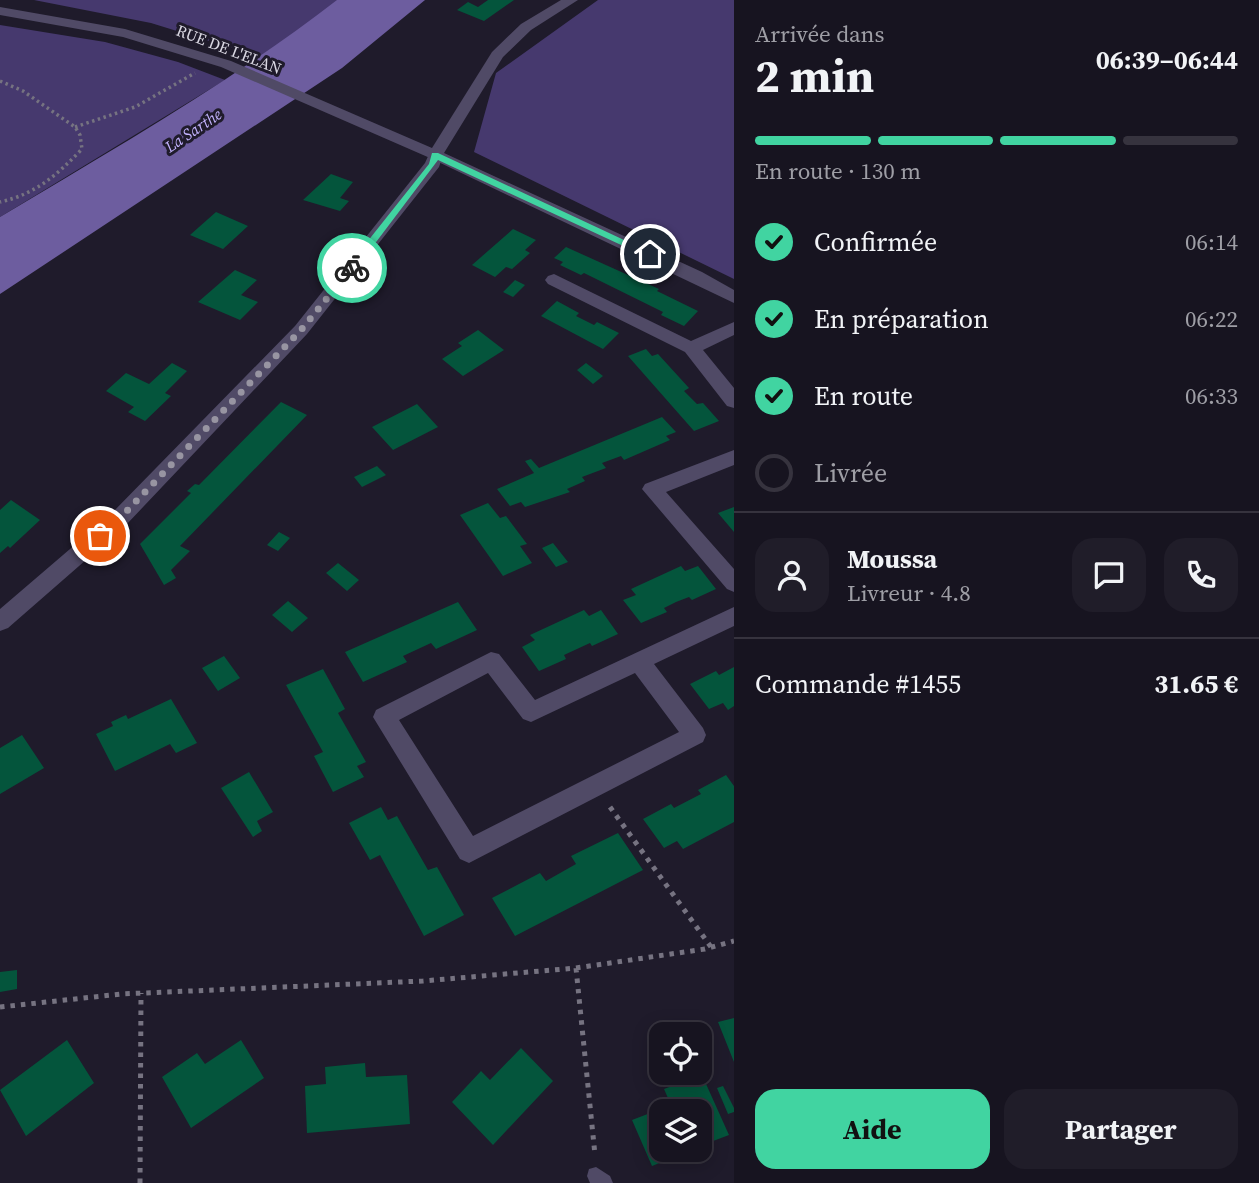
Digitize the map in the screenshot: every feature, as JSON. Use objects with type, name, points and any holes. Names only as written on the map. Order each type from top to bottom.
[{"type":"street","points":[[0,622],[119,519],[301,330],[426,173],[496,54],[526,26],[571,0]]},
{"type":"street","name":"RUE DE L'ELAN","points":[[0,11],[125,33],[226,64],[435,155],[696,276],[734,297]]},
{"type":"street","points":[[554,280],[691,348],[734,401]]},
{"type":"street","points":[[691,348],[734,328]]},
{"type":"street","points":[[734,457],[652,489],[734,583]]},
{"type":"street","points":[[639,661],[695,735],[469,852],[384,717],[491,661],[531,712],[734,616]]},
{"type":"path","points":[[75,127],[135,107],[192,75]]},
{"type":"path","points":[[0,82],[23,91],[75,127],[80,135],[82,149],[47,185],[21,198],[0,202]]},
{"type":"path","points":[[595,787],[711,947]]},
{"type":"path","points":[[0,1007],[141,993],[423,981],[576,968],[734,941]]},
{"type":"path","points":[[576,968],[600,1179]]},
{"type":"path","points":[[140,1183],[141,993]]},
{"type":"shaded area","points":[[34,0],[349,0],[274,61],[151,23]]},
{"type":"shaded area","points":[[598,0],[734,0],[734,279],[474,152],[496,73]]},
{"type":"shaded area","points":[[0,25],[105,42],[178,62],[225,80],[0,217]]},
{"type":"water","name":"La Sarthe","points":[[337,0],[425,0],[342,68],[0,294],[0,217],[214,87]]},
{"type":"building","points":[[488,0],[514,0],[484,21],[457,10],[468,2],[478,7]]},
{"type":"building","points":[[331,174],[353,182],[340,198],[349,201],[340,211],[303,200]]},
{"type":"building","points":[[216,212],[248,226],[223,249],[190,235]]},
{"type":"building","points":[[513,229],[536,240],[525,250],[530,253],[512,269],[506,267],[495,277],[472,265]]},
{"type":"building","points":[[566,247],[659,289],[657,291],[698,311],[684,326],[661,315],[663,312],[584,273],[581,275],[560,265],[563,262],[554,258]]},
{"type":"building","points":[[235,270],[257,280],[241,295],[258,302],[240,320],[198,302]]},
{"type":"building","points":[[515,280],[525,285],[513,297],[503,292]]},
{"type":"building","points":[[557,301],[579,313],[576,316],[594,325],[597,322],[619,333],[603,349],[541,316]]},
{"type":"building","points":[[478,330],[504,350],[463,376],[442,359],[462,346],[458,343]]},
{"type":"building","points":[[646,349],[652,356],[658,354],[689,388],[684,391],[697,404],[703,403],[719,421],[694,431],[628,356]]},
{"type":"building","points":[[172,363],[187,371],[165,393],[171,396],[145,421],[128,412],[134,407],[106,391],[126,373],[149,384]]},
{"type":"building","points":[[586,363],[603,376],[593,384],[577,370]]},
{"type":"building","points":[[281,402],[307,415],[180,546],[190,551],[171,570],[176,578],[164,585],[140,544],[191,493],[187,491],[195,484],[199,485]]},
{"type":"building","points":[[417,404],[438,427],[393,450],[372,427]]},
{"type":"building","points":[[662,417],[676,432],[666,436],[670,440],[624,460],[621,456],[602,463],[606,468],[582,477],[585,481],[567,489],[570,492],[525,507],[521,502],[510,506],[497,489],[534,473],[525,461],[531,459],[539,468]]},
{"type":"building","points":[[377,466],[386,475],[362,487],[354,477]]},
{"type":"building","points":[[11,500],[40,520],[10,548],[8,546],[0,553],[0,510]]},
{"type":"building","points":[[488,503],[500,518],[506,516],[527,544],[520,546],[532,563],[503,576],[460,515]]},
{"type":"building","points":[[734,507],[734,532],[718,513]]},
{"type":"building","points":[[279,532],[290,538],[278,551],[267,545]]},
{"type":"building","points":[[553,543],[568,562],[556,567],[542,548]]},
{"type":"building","points":[[338,563],[359,580],[347,591],[326,573]]},
{"type":"building","points":[[681,566],[685,571],[698,566],[716,589],[692,600],[689,597],[676,602],[664,608],[667,612],[641,623],[623,600],[636,595],[631,589]]},
{"type":"building","points":[[288,601],[308,618],[292,632],[272,615]]},
{"type":"building","points":[[458,602],[477,630],[436,649],[431,643],[403,656],[407,662],[363,682],[345,652]]},
{"type":"building","points":[[584,610],[589,616],[601,610],[618,634],[564,655],[566,659],[539,671],[522,647],[535,640],[530,635]]},
{"type":"building","points":[[224,656],[240,678],[218,691],[202,668]]},
{"type":"building","points":[[734,667],[734,706],[728,710],[723,703],[709,709],[690,684],[716,671],[719,675]]},
{"type":"building","points":[[323,669],[345,709],[338,713],[366,762],[357,766],[364,777],[333,792],[314,756],[323,752],[286,685]]},
{"type":"building","points":[[171,699],[197,743],[176,753],[170,744],[115,771],[96,734],[113,726],[111,722],[126,715],[128,719]]},
{"type":"building","points":[[22,735],[44,768],[0,794],[0,748]]},
{"type":"building","points":[[249,772],[273,812],[257,821],[262,831],[253,837],[221,788]]},
{"type":"building","points":[[726,775],[734,786],[734,822],[683,849],[677,841],[664,848],[643,819],[671,804],[674,808],[701,794],[698,790]]},
{"type":"building","points":[[381,807],[388,820],[397,816],[428,870],[437,867],[464,915],[424,936],[380,855],[370,860],[349,823]]},
{"type":"building","points":[[618,833],[643,870],[515,936],[492,898],[540,873],[546,881],[576,864],[571,856]]},
{"type":"building","points":[[17,970],[17,989],[0,992],[0,972]]},
{"type":"building","points":[[734,1018],[734,1062],[718,1022]]},
{"type":"building","points":[[67,1040],[94,1083],[26,1136],[0,1090]]},
{"type":"building","points":[[241,1040],[264,1078],[191,1128],[162,1077],[197,1053],[205,1064]]},
{"type":"building","points":[[521,1048],[553,1081],[493,1145],[452,1102],[481,1071],[490,1080]]},
{"type":"building","points":[[365,1063],[366,1077],[407,1075],[410,1124],[307,1133],[305,1086],[326,1084],[325,1067]]},
{"type":"building","points":[[675,1085],[706,1085],[729,1135],[712,1141],[712,1099],[668,1099],[664,1089]]},
{"type":"building","points":[[723,1086],[734,1108],[734,1112],[728,1114],[717,1088]]},
{"type":"building","points":[[649,1113],[649,1159],[632,1120]]},
{"type":"way so far","points":[[100,536],[301,330],[352,268]]},
{"type":"route","points":[[352,268],[433,164],[435,155],[650,254]]}]
